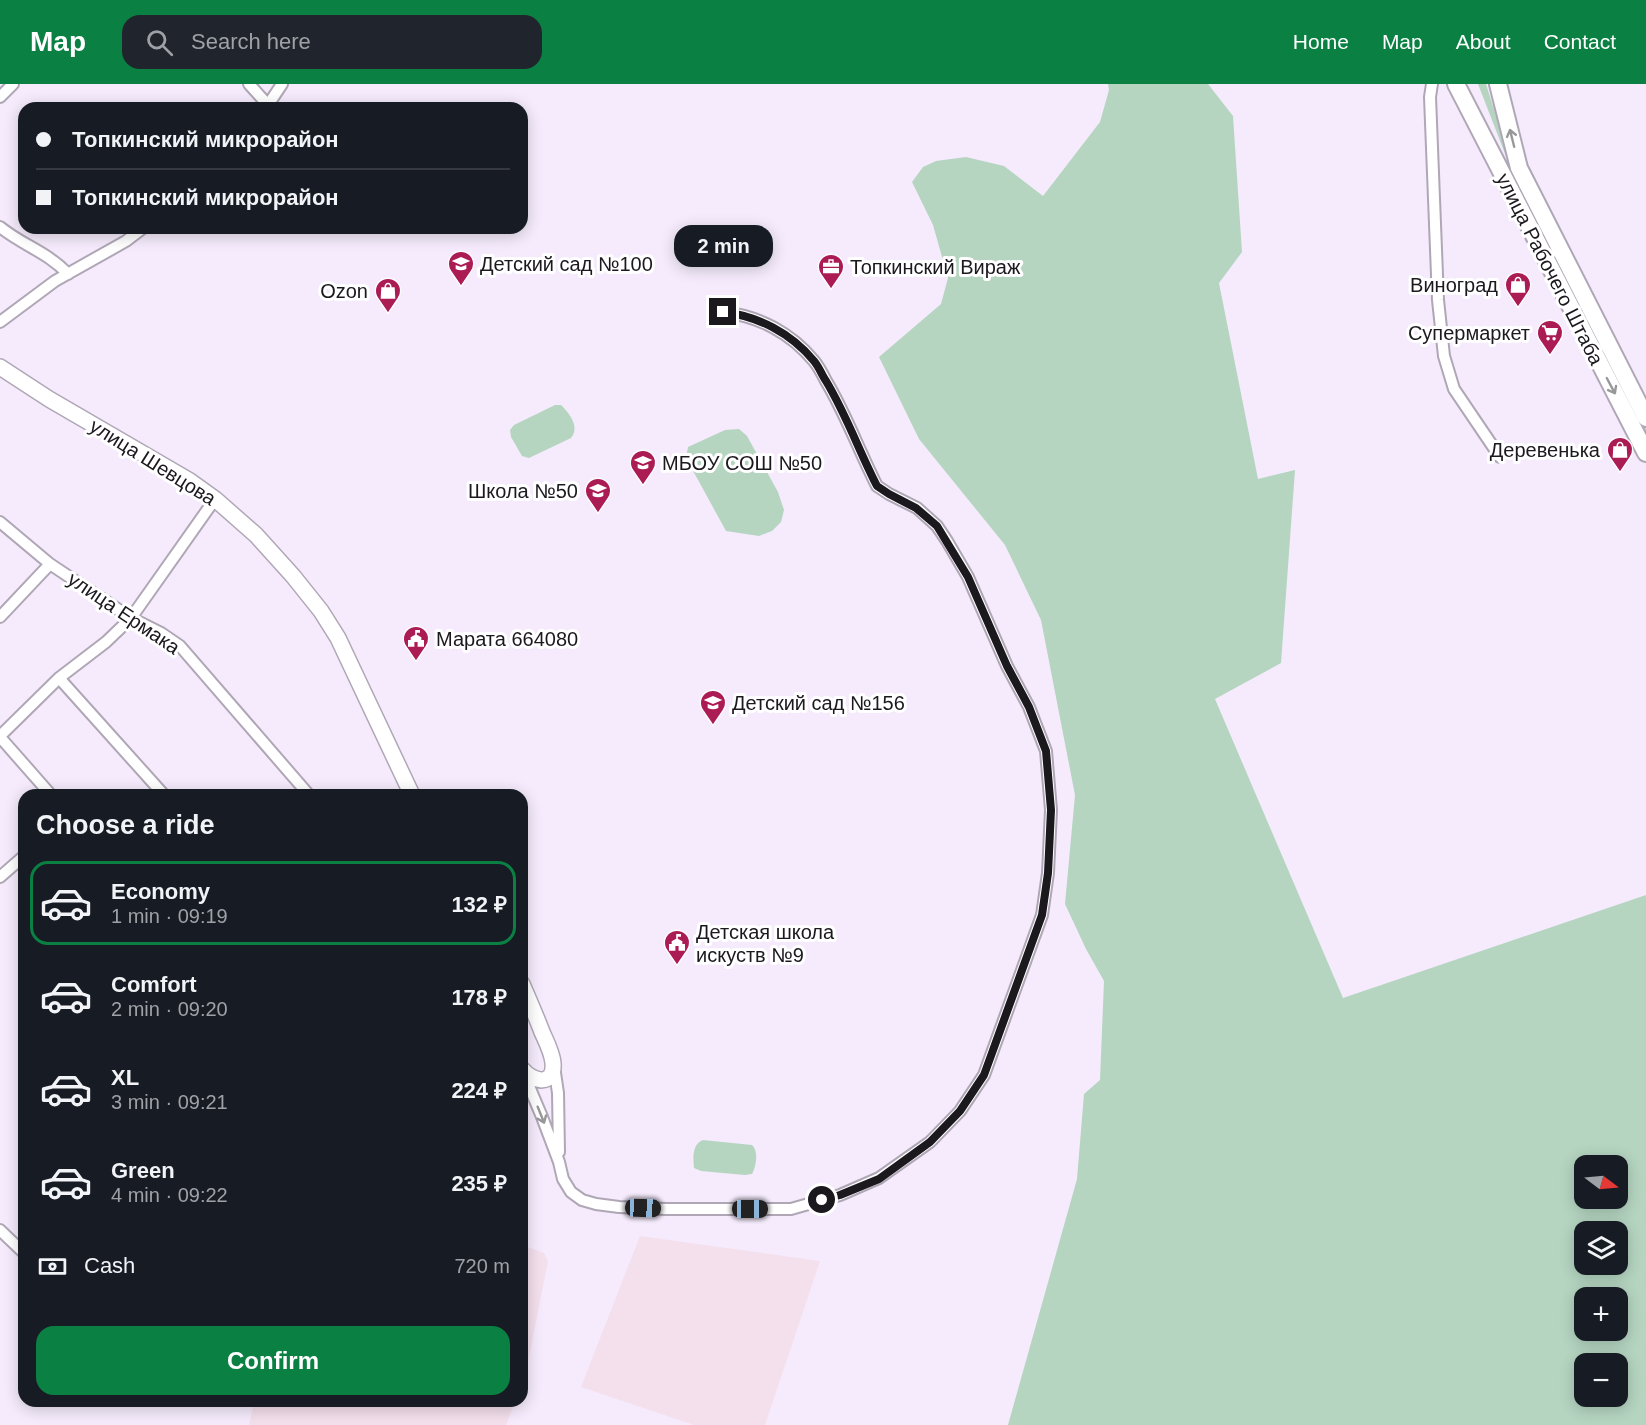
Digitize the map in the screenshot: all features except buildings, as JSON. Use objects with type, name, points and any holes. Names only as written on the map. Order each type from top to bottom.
[{"type":"main road","name":"улица Рабочего Штаба","points":[[1456,84],[1646,453]]},
{"type":"main road","name":"улица Рабочего Штаба","points":[[1498,84],[1519,168],[1646,417]]},
{"type":"main road","name":"улица Шевцова","points":[[0,367],[49,399],[190,481],[215,499],[256,535],[321,611],[342,646],[409,789]]},
{"type":"main road","points":[[528,998],[549,1046],[553,1064],[552,1071],[547,1078],[535,1080],[528,1074]]},
{"type":"street","points":[[0,97],[13,84]]},
{"type":"street","points":[[249,84],[263,102]]},
{"type":"street","points":[[270,102],[282,84]]},
{"type":"street","points":[[1432,84],[1430,97],[1438,300],[1444,356],[1454,389],[1500,457]]},
{"type":"street","points":[[0,227],[11,236],[44,254],[68,274]]},
{"type":"street","points":[[0,322],[68,274],[126,242],[136,234]]},
{"type":"street","points":[[528,1083],[559,1162],[563,1179],[571,1192],[582,1200],[619,1207],[791,1209],[840,1195],[879,1179],[930,1142],[960,1111],[984,1075],[1042,915],[1048,873],[1051,810],[1046,751],[1029,707],[1007,666],[968,577],[937,526],[916,508],[877,486],[834,393],[815,362],[774,326],[734,313],[723,312]]},
{"type":"street","points":[[46,789],[0,737],[59,678],[106,642],[131,618],[215,499]]},
{"type":"street","name":"улица Ермака","points":[[0,522],[50,564],[131,618],[161,633],[180,646],[304,789]]},
{"type":"street","points":[[0,617],[50,564]]},
{"type":"street","points":[[59,678],[159,789]]},
{"type":"street","points":[[0,877],[18,861]]},
{"type":"street","points":[[553,1064],[558,1094],[559,1162]]},
{"type":"street","points":[[0,1230],[18,1247]]},
{"type":"shaded area","points":[[640,1236],[820,1261],[765,1425],[694,1425],[581,1387]]},
{"type":"shaded area","points":[[528,1247],[544,1253],[548,1261],[528,1362]]},
{"type":"shaded area","points":[[253,1407],[513,1407],[506,1425],[249,1425]]},
{"type":"green space","points":[[1108,84],[1208,84],[1233,116],[1242,252],[1219,283],[1258,479],[1295,470],[1281,663],[1215,699],[1343,998],[1646,895],[1646,1425],[1008,1425],[1077,1179],[1084,1094],[1100,1080],[1104,981],[1065,904],[1075,795],[1041,620],[1005,545],[919,439],[879,357],[941,304],[948,278],[933,225],[912,182],[923,167],[936,161],[966,157],[1004,166],[1043,196],[1100,122],[1109,90]]},
{"type":"green space","points":[[1478,84],[1486,84],[1513,170],[1631,397],[1646,429],[1646,441],[1528,213]]},
{"type":"green space","points":[[555,405],[561,405],[568,412],[573,421],[574,434],[571,438],[529,458],[522,456],[511,437],[510,430],[514,425]]},
{"type":"green space","points":[[739,429],[747,436],[778,492],[784,510],[781,522],[772,531],[759,536],[726,531],[686,458],[688,447],[725,430]]},
{"type":"green space","points":[[703,1140],[752,1145],[756,1163],[752,1174],[701,1171],[694,1168],[695,1148]]},
{"type":"place","name":"Детский сад №100","points":[[461,287]]},
{"type":"place","name":"Топкинский Вираж","points":[[831,290]]},
{"type":"place","name":"Виноград","points":[[1518,308]]},
{"type":"place","name":"Ozon","points":[[388,314]]},
{"type":"place","name":"Супермаркет","points":[[1550,356]]},
{"type":"place","name":"Деревенька","points":[[1620,473]]},
{"type":"place","name":"МБОУ СОШ №50","points":[[643,486]]},
{"type":"place","name":"Школа №50","points":[[598,514]]},
{"type":"place","name":"Марата 664080","points":[[416,662]]},
{"type":"place","name":"Детский сад №156","points":[[713,726]]},
{"type":"place","name":"Детская школа искуств №9","points":[[677,966]]},
{"type":"route","points":[[723,312],[734,313],[774,326],[815,362],[834,393],[877,486],[916,508],[937,526],[968,577],[1007,666],[1029,707],[1046,751],[1051,810],[1048,873],[1042,915],[984,1075],[960,1111],[930,1142],[879,1179],[822,1200]]}]
